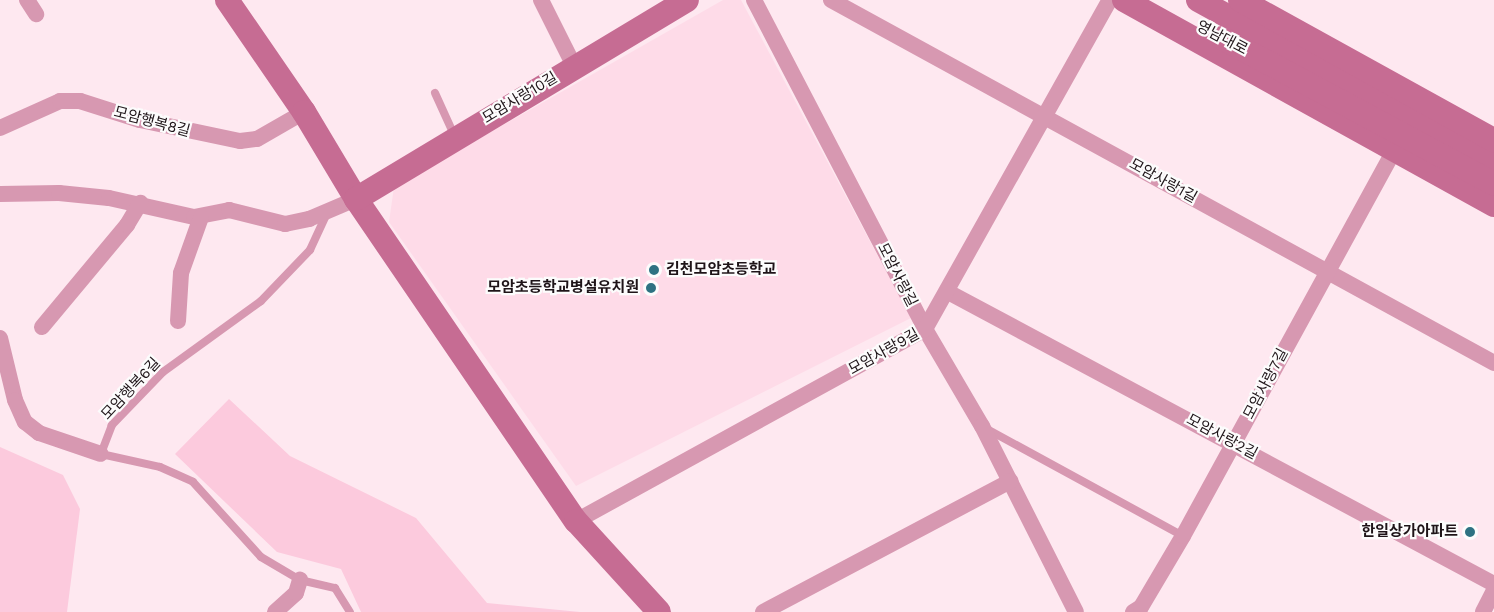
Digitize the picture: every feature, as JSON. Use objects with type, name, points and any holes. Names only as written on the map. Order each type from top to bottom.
[{"type":"main road","points":[[227,0],[304,112],[356,199],[576,521],[659,612]]},
{"type":"main road","name":"모암사랑10길","points":[[356,199],[455,137],[687,0]]},
{"type":"main road","points":[[1124,0],[1494,205]]},
{"type":"main road","name":"영남대로","points":[[1151,0],[1265,50]]},
{"type":"main road","name":"영남대로","points":[[1198,0],[1265,50]]},
{"type":"main road","points":[[1240,0],[1494,140]]},
{"type":"main road","points":[[1265,50],[1494,162]]},
{"type":"main road","points":[[1265,50],[1494,184]]},
{"type":"street","points":[[541,0],[574,66]]},
{"type":"street","name":"모암사랑길","points":[[754,0],[925,329],[982,426],[1076,612]]},
{"type":"street","name":"모암사랑1길","points":[[831,0],[1494,363]]},
{"type":"street","name":"모암사랑9길","points":[[576,521],[925,329],[948,292],[1110,0]]},
{"type":"street","name":"모암행복8길","points":[[0,128],[60,101],[80,101],[141,120],[240,141],[257,139],[304,112]]},
{"type":"street","name":"모암사랑7길","points":[[1141,610],[1235,443],[1326,270],[1394,151]]},
{"type":"street","points":[[0,194],[59,193],[140,203],[201,217],[229,210],[285,224],[329,211],[356,199]]},
{"type":"street","points":[[42,327],[128,225],[140,203]]},
{"type":"street","points":[[178,321],[181,273],[201,217]]},
{"type":"street","name":"모암사랑2길","points":[[948,292],[1235,443],[1494,584]]},
{"type":"street","points":[[0,338],[15,400],[25,422],[39,433],[100,454]]},
{"type":"street","points":[[763,612],[1010,481]]},
{"type":"street","points":[[275,612],[296,594],[300,580]]},
{"type":"street","points":[[1483,612],[1494,590]]},
{"type":"lane","points":[[435,93],[455,137]]},
{"type":"lane","name":"모암행복6길","points":[[100,454],[112,425],[163,372],[261,301],[310,250],[329,211]]},
{"type":"lane","points":[[982,426],[1183,536]]},
{"type":"lane","points":[[100,454],[160,467],[193,482],[261,557],[300,580],[336,588],[350,612]]},
{"type":"shaded area","name":"김천모암초등학교","points":[[723,0],[741,0],[911,318],[576,486],[389,222],[394,187]]},
{"type":"shaded area","points":[[229,399],[290,456],[416,518],[487,603],[580,612],[361,612],[341,569],[277,552],[175,454]]},
{"type":"shaded area","points":[[0,447],[63,475],[80,509],[67,612],[0,612]]},
{"type":"place","name":"김천모암초등학교","points":[[654,270]]},
{"type":"place","name":"모암초등학교병설유치원","points":[[651,288]]},
{"type":"place","name":"한일상가아파트","points":[[1470,532]]}]
